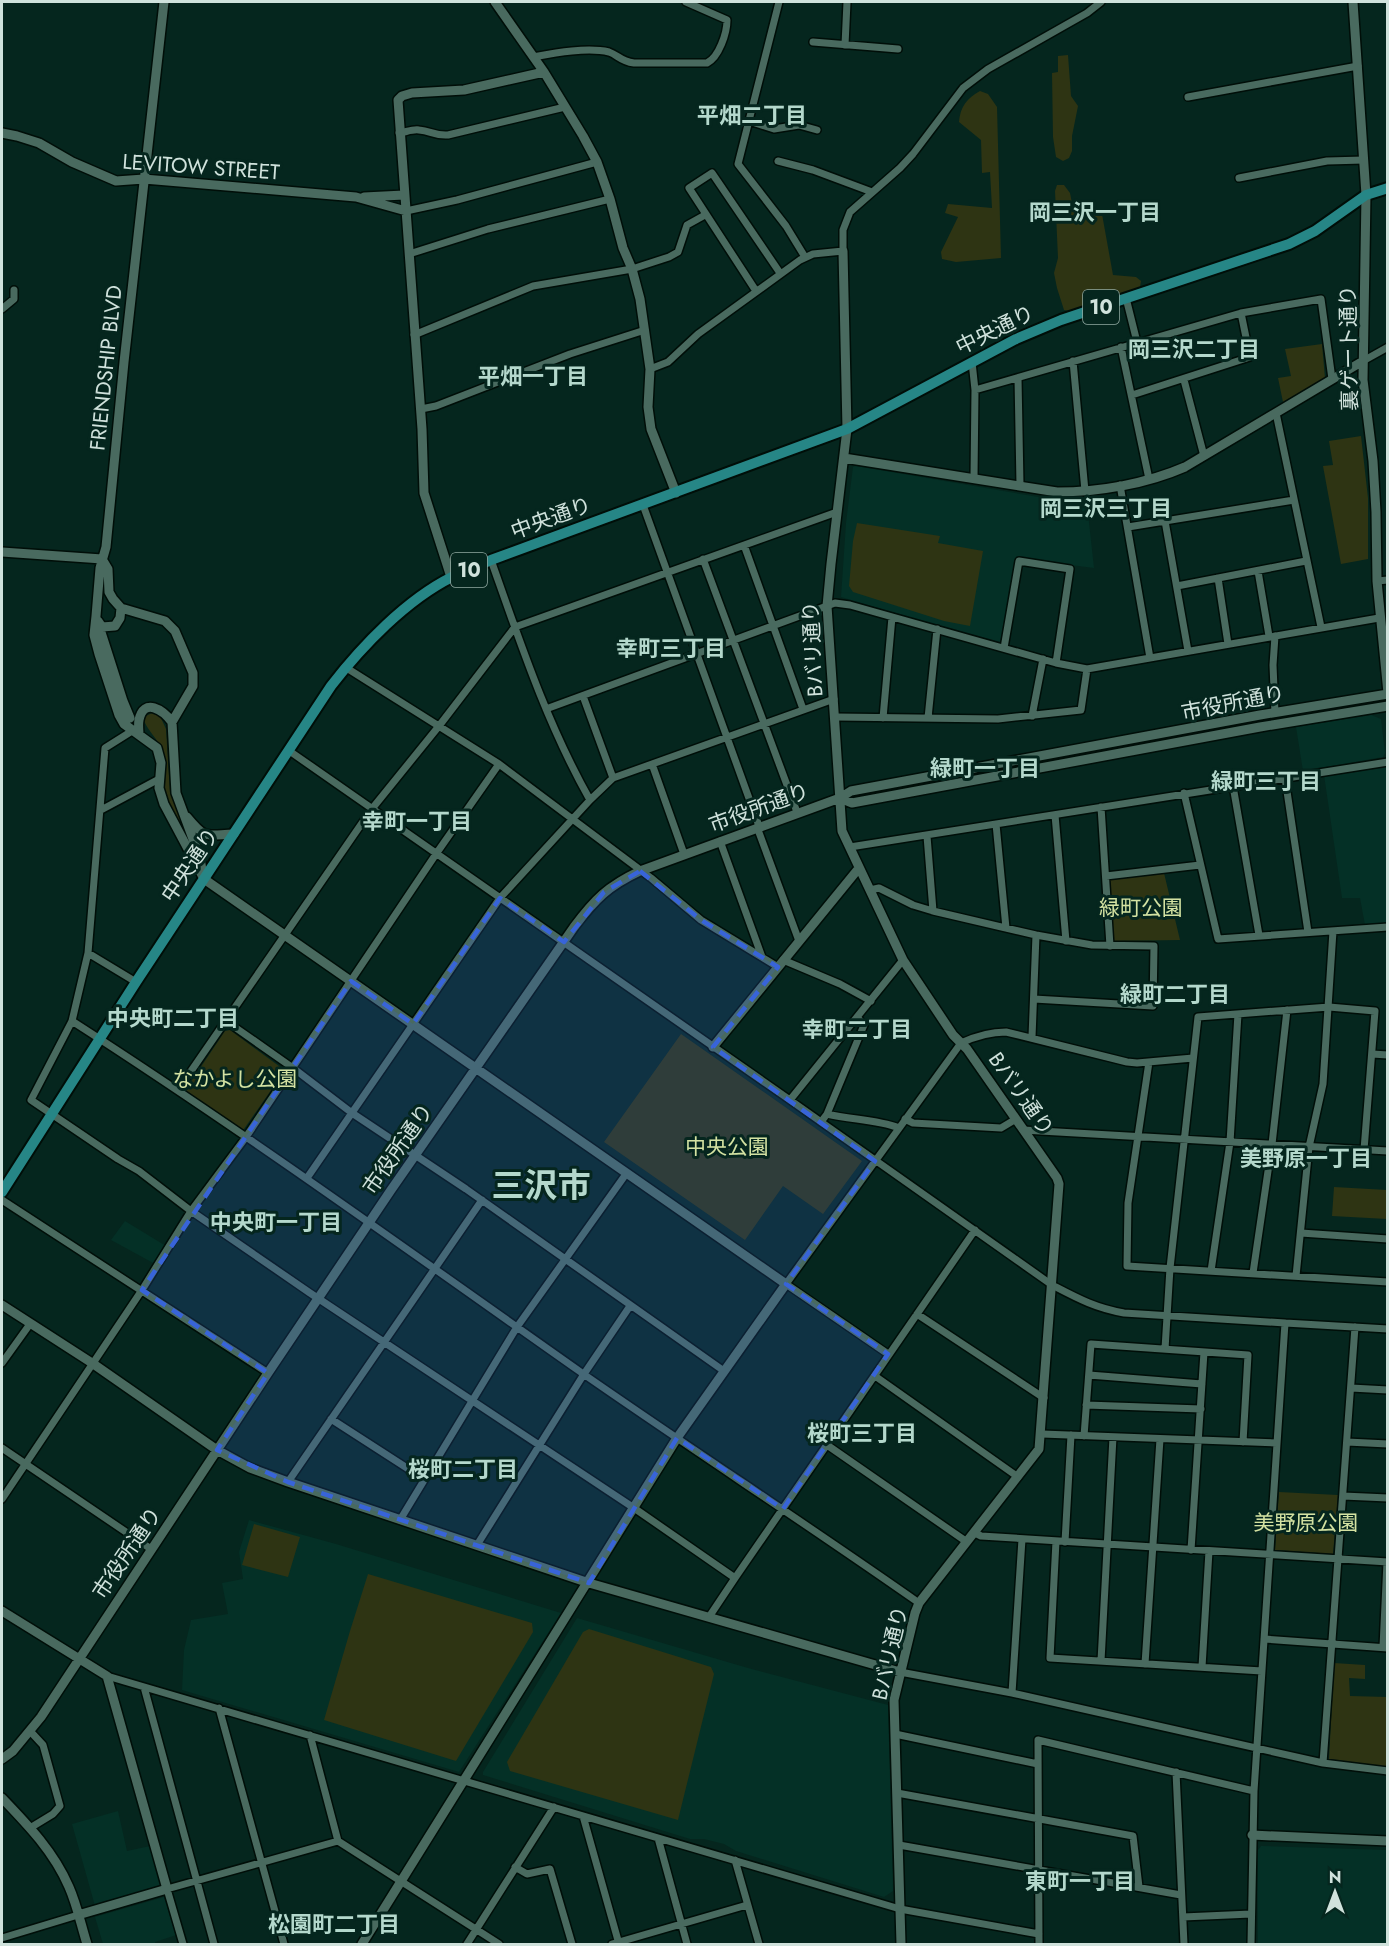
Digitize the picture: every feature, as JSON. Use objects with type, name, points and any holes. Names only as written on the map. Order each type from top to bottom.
[{"type":"main road","name":"10","points":[[1366,195],[1388,189]]},
{"type":"main road","name":"中央通り","points":[[2,1192],[136,982],[331,686],[345,667],[406,608],[451,577],[491,560],[847,429],[1016,339],[1061,320],[1289,244],[1315,231],[1366,195]]},
{"type":"street","name":"FRIENDSHIP BLVD","points":[[98,620],[100,568],[106,548],[164,2]]},
{"type":"street","points":[[495,2],[544,72],[597,162],[640,299],[650,369],[648,407],[651,429],[676,493]]},
{"type":"street","points":[[779,2],[738,164],[786,226],[805,257]]},
{"type":"street","points":[[845,45],[847,2]]},
{"type":"street","points":[[650,369],[668,362],[698,334],[805,257],[828,251],[843,251],[843,230],[850,212],[913,154],[963,88],[988,69],[1072,22],[1101,2]]},
{"type":"street","name":"裏ゲート通り","points":[[1353,2],[1366,195],[1363,361],[1365,400],[1373,461],[1377,581],[1388,693]]},
{"type":"street","points":[[533,57],[567,52],[606,51],[623,61],[634,63],[706,63],[711,61],[721,44],[727,20],[691,3]]},
{"type":"street","points":[[813,42],[898,49]]},
{"type":"street","points":[[1188,98],[1358,66]]},
{"type":"street","points":[[451,577],[424,492],[421,409],[397,104],[402,96],[474,88],[544,72]]},
{"type":"street","points":[[399,133],[416,130],[428,131],[438,136],[448,135],[565,107]]},
{"type":"street","points":[[749,121],[774,129],[799,125],[817,130]]},
{"type":"street","name":"LEVITOW STREET","points":[[2,133],[39,143],[72,162],[116,181],[144,180],[356,197],[406,211]]},
{"type":"street","points":[[1239,178],[1328,161],[1364,160]]},
{"type":"street","points":[[778,161],[813,170],[872,192]]},
{"type":"street","points":[[406,211],[457,200],[597,162]]},
{"type":"street","points":[[756,291],[689,188],[712,173],[780,273]]},
{"type":"street","points":[[356,197],[404,195]]},
{"type":"street","points":[[409,254],[488,229],[610,199]]},
{"type":"street","points":[[414,335],[533,286],[632,269],[669,257],[678,252],[687,225],[705,215]]},
{"type":"street","name":"Bバリ通り","points":[[843,251],[847,429],[828,606],[842,831],[903,960],[1016,1119],[1059,1184],[1040,1449],[919,1603],[894,1700],[901,1944]]},
{"type":"street","points":[[2,309],[14,298],[14,290]]},
{"type":"street","points":[[1126,298],[1137,342]]},
{"type":"street","points":[[975,390],[1241,313],[1321,298],[1332,379]]},
{"type":"street","points":[[1132,395],[1250,357],[1241,313]]},
{"type":"street","points":[[421,409],[436,406],[570,354],[645,330]]},
{"type":"street","points":[[1121,347],[1149,479]]},
{"type":"street","points":[[844,458],[1057,492],[1085,491],[1120,485],[1170,473],[1204,456],[1388,347]]},
{"type":"street","points":[[1072,361],[1085,491]]},
{"type":"street","points":[[972,362],[975,390],[974,478]]},
{"type":"street","points":[[1018,378],[1020,485]]},
{"type":"street","points":[[1184,380],[1204,456]]},
{"type":"street","points":[[1276,413],[1321,627]]},
{"type":"street","points":[[1120,485],[1150,658]]},
{"type":"street","points":[[1128,527],[1294,500]]},
{"type":"street","points":[[643,505],[799,941]]},
{"type":"street","points":[[178,1090],[371,810],[515,627],[837,512]]},
{"type":"street","points":[[1165,520],[1188,651]]},
{"type":"street","points":[[744,545],[803,709]]},
{"type":"street","points":[[2,552],[102,559],[108,569],[109,592],[121,608],[165,621],[175,631],[193,673],[193,686],[172,722]]},
{"type":"street","points":[[703,559],[797,813]]},
{"type":"street","points":[[491,560],[546,709],[567,758],[590,800]]},
{"type":"street","points":[[1004,648],[1020,561],[1070,569],[1056,663]]},
{"type":"street","points":[[1177,586],[1306,561]]},
{"type":"street","points":[[1258,571],[1272,636],[1275,713]]},
{"type":"street","points":[[1218,578],[1228,644]]},
{"type":"street","points":[[1377,581],[1388,580]]},
{"type":"street","points":[[546,709],[835,603],[850,605],[1056,663],[1087,669],[1380,618]]},
{"type":"street","points":[[98,620],[102,627],[115,626],[120,618],[121,608]]},
{"type":"street","points":[[883,718],[892,617]]},
{"type":"street","points":[[98,620],[100,634],[130,718]]},
{"type":"street","points":[[98,620],[94,634],[119,715],[124,724],[157,748],[161,763],[159,788],[164,804],[204,879],[888,1354]]},
{"type":"street","points":[[928,718],[937,629]]},
{"type":"street","points":[[1032,716],[1043,659]]},
{"type":"street","points":[[345,667],[499,764],[701,920],[762,957],[840,984],[871,1001]]},
{"type":"street","points":[[835,717],[998,719],[1082,710],[1087,669]]},
{"type":"street","name":"市役所通り","points":[[2,1759],[13,1751],[30,1731],[369,1223],[590,906],[604,892],[622,879],[640,871],[840,798],[851,791],[1388,693]]},
{"type":"street","points":[[583,696],[613,778]]},
{"type":"street","points":[[307,1178],[500,898],[613,778],[834,699]]},
{"type":"street","name":"市役所通り","points":[[840,798],[852,803],[1260,727],[1388,706]]},
{"type":"street","points":[[136,733],[142,713],[147,708],[155,707],[164,711],[172,722],[176,793],[200,858],[204,879]]},
{"type":"street","points":[[136,733],[105,748],[88,953],[72,1021],[31,1100],[139,1171],[318,1298],[540,1444],[735,1578]]},
{"type":"street","points":[[288,750],[1052,1285],[1083,1302],[1124,1313],[1388,1329]]},
{"type":"street","points":[[850,847],[1388,762]]},
{"type":"street","points":[[2,1499],[142,1290],[191,1210],[246,1137],[499,764]]},
{"type":"street","points":[[652,764],[684,854]]},
{"type":"street","points":[[1285,778],[1308,933]]},
{"type":"street","points":[[100,810],[159,779]]},
{"type":"street","points":[[1233,786],[1259,936]]},
{"type":"street","points":[[1184,793],[1218,939],[1388,927]]},
{"type":"street","points":[[1101,807],[1110,946]]},
{"type":"street","points":[[182,810],[205,835],[234,834]]},
{"type":"street","points":[[1055,816],[1066,941]]},
{"type":"street","points":[[996,824],[1006,928]]},
{"type":"street","points":[[927,836],[933,911]]},
{"type":"street","points":[[720,841],[762,957]]},
{"type":"street","points":[[1106,876],[1200,865]]},
{"type":"street","points":[[713,1047],[859,868]]},
{"type":"street","points":[[870,890],[879,888],[913,905],[1036,936],[1110,946],[1154,946],[1153,1006],[1034,999]]},
{"type":"street","points":[[1296,1276],[1309,1147],[1323,1084],[1333,931]]},
{"type":"street","points":[[1032,1037],[1036,936]]},
{"type":"street","points":[[88,953],[136,982]]},
{"type":"street","points":[[790,1100],[903,960]]},
{"type":"street","points":[[1165,1349],[1170,1268],[1197,1017],[1329,1007],[1374,1011],[1364,1150]]},
{"type":"street","points":[[1253,1273],[1272,1144],[1287,1010]]},
{"type":"street","points":[[1210,1270],[1230,1142],[1238,1014]]},
{"type":"street","points":[[821,1122],[827,1114],[864,1025],[857,1017]]},
{"type":"street","points":[[72,1021],[307,1178],[584,1374],[919,1603]]},
{"type":"street","points":[[226,1021],[352,1113],[482,1200],[724,1371]]},
{"type":"street","points":[[362,1944],[589,1583],[677,1438],[961,1042],[993,1032],[1006,1032],[1127,1062],[1193,1058]]},
{"type":"street","points":[[1372,1054],[1388,1055]]},
{"type":"street","points":[[1149,1062],[1128,1203],[1127,1266],[1388,1282]]},
{"type":"street","points":[[827,1114],[848,1119],[887,1123],[899,1128]]},
{"type":"street","points":[[905,1119],[914,1123],[1002,1128],[1016,1119]]},
{"type":"street","points":[[1023,1130],[1388,1151]]},
{"type":"street","points":[[400,1520],[517,1327],[626,1174]]},
{"type":"street","points":[[2,1200],[268,1373]]},
{"type":"street","points":[[288,1482],[482,1200]]},
{"type":"street","points":[[709,1617],[975,1230]]},
{"type":"street","points":[[1301,1233],[1388,1239]]},
{"type":"street","points":[[2,1305],[217,1450],[250,1468],[400,1520],[589,1583],[900,1672],[1012,1693],[1323,1763],[1388,1771]]},
{"type":"street","points":[[477,1545],[584,1374],[630,1306]]},
{"type":"street","points":[[917,1314],[1044,1398]]},
{"type":"street","points":[[1251,1944],[1254,1791],[1285,1323]]},
{"type":"street","points":[[2,1363],[30,1324]]},
{"type":"street","points":[[1323,1763],[1355,1327]]},
{"type":"street","points":[[1084,1436],[1091,1344],[1248,1355],[1243,1442]]},
{"type":"street","points":[[1191,1550],[1204,1352]]},
{"type":"street","points":[[1089,1374],[1202,1384]]},
{"type":"street","points":[[875,1376],[1018,1477]]},
{"type":"street","points":[[1351,1388],[1388,1389]]},
{"type":"street","points":[[1086,1405],[1201,1409]]},
{"type":"street","points":[[331,1419],[424,1479]]},
{"type":"street","points":[[1042,1434],[1277,1443]]},
{"type":"street","points":[[1065,1542],[1071,1435]]},
{"type":"street","points":[[1101,1661],[1113,1437]]},
{"type":"street","points":[[1145,1664],[1160,1439]]},
{"type":"street","points":[[1347,1442],[1388,1444]]},
{"type":"street","points":[[827,1445],[967,1542]]},
{"type":"street","points":[[2,1448],[151,1549]]},
{"type":"street","points":[[1343,1496],[1388,1498]]},
{"type":"street","points":[[975,1533],[981,1536],[1022,1539],[1387,1562],[1385,1648],[1264,1639]]},
{"type":"street","points":[[1012,1693],[1022,1539]]},
{"type":"street","points":[[1056,1541],[1050,1658],[1262,1671]]},
{"type":"street","points":[[1202,1667],[1209,1551]]},
{"type":"street","points":[[2,1611],[107,1676],[900,1909],[1039,1934]]},
{"type":"street","points":[[107,1676],[183,1944]]},
{"type":"street","points":[[144,1687],[214,1944]]},
{"type":"street","points":[[219,1708],[284,1944]]},
{"type":"street","points":[[30,1731],[43,1745],[60,1806],[53,1814],[30,1828]]},
{"type":"street","points":[[895,1734],[1038,1764]]},
{"type":"street","points":[[310,1735],[338,1841],[499,1944]]},
{"type":"street","points":[[1039,1944],[1038,1740],[1254,1791]]},
{"type":"street","points":[[1176,1772],[1184,1944]]},
{"type":"street","points":[[897,1793],[1133,1836],[1139,1887]]},
{"type":"street","points":[[2,1798],[45,1845],[62,1872],[70,1889],[87,1944]]},
{"type":"street","points":[[467,1944],[554,1807]]},
{"type":"street","points":[[583,1816],[616,1944],[747,1905]]},
{"type":"street","points":[[1252,1835],[1388,1840]]},
{"type":"street","points":[[658,1838],[687,1944]]},
{"type":"street","points":[[2,1938],[261,1861],[338,1841]]},
{"type":"street","points":[[899,1845],[1181,1895]]},
{"type":"street","points":[[735,1860],[759,1944]]},
{"type":"street","points":[[515,1867],[527,1874],[550,1869],[572,1944]]},
{"type":"street","points":[[1182,1917],[1251,1914]]},
{"type":"highlighted area","points":[[640,871],[701,920],[778,967],[713,1047],[875,1161],[786,1284],[888,1354],[783,1509],[677,1438],[589,1583],[288,1482],[217,1450],[268,1373],[142,1290],[351,981],[413,1024],[500,898],[564,942],[604,892]]},
{"type":"shaded area","points":[[853,467],[1044,498],[1085,500],[1094,568],[1016,558],[1000,644],[841,597],[846,523]]},
{"type":"shaded area","points":[[1371,715],[1381,719],[1385,753],[1383,757],[1303,771],[1296,727]]},
{"type":"shaded area","points":[[1385,766],[1388,771],[1387,923],[1365,925],[1360,898],[1342,898],[1324,775]]},
{"type":"shaded area","points":[[125,1221],[166,1246],[155,1264],[111,1240]]},
{"type":"shaded area","points":[[249,1520],[336,1544],[561,1613],[459,1772],[182,1690],[184,1650],[191,1620],[228,1614],[222,1583],[243,1579],[239,1552]]},
{"type":"shaded area","points":[[577,1618],[748,1668],[888,1705],[893,1891],[884,1897],[736,1851],[724,1844],[704,1839],[690,1839],[483,1775]]},
{"type":"shaded area","points":[[118,1811],[127,1851],[150,1846],[161,1885],[158,1889],[95,1906],[72,1824]]},
{"type":"shaded area","points":[[1261,1846],[1387,1850],[1387,1944],[1258,1944],[1258,1850]]},
{"type":"shaded area","points":[[164,1897],[176,1935],[155,1942],[155,1944],[103,1944],[95,1917]]},
{"type":"green space","points":[[1068,55],[1071,96],[1078,106],[1072,136],[1072,151],[1069,158],[1063,161],[1056,157],[1053,137],[1052,73],[1058,72],[1058,56]]},
{"type":"green space","points":[[980,91],[988,94],[997,107],[1001,258],[956,262],[942,259],[941,252],[958,217],[945,213],[948,204],[992,208],[990,172],[982,173],[981,140],[959,122],[965,104]]},
{"type":"green space","points":[[1057,185],[1064,185],[1070,193],[1073,208],[1082,213],[1102,214],[1113,275],[1136,277],[1141,281],[1140,287],[1069,311],[1064,310],[1054,273],[1058,258],[1055,191]]},
{"type":"green space","points":[[1322,344],[1325,378],[1283,402],[1278,378],[1291,376],[1285,349]]},
{"type":"green space","points":[[1361,436],[1368,498],[1368,559],[1341,564],[1323,466],[1333,465],[1329,441]]},
{"type":"green space","points":[[857,523],[940,536],[938,543],[983,551],[970,626],[944,621],[853,592],[849,586]]},
{"type":"green space","points":[[152,713],[160,716],[166,729],[170,793],[193,850],[166,798],[163,785],[164,754],[144,721],[146,716]]},
{"type":"green space","name":"緑町公園","points":[[1164,873],[1180,940],[1113,941],[1109,880]]},
{"type":"green space","name":"なかよし公園","points":[[230,1030],[283,1069],[283,1073],[244,1129],[186,1092],[225,1031]]},
{"type":"green space","name":"中央公園","points":[[681,1034],[862,1161],[823,1214],[783,1186],[745,1240],[604,1142]]},
{"type":"green space","points":[[1334,1187],[1387,1190],[1387,1219],[1332,1216]]},
{"type":"green space","name":"美野原公園","points":[[1279,1492],[1338,1495],[1333,1554],[1275,1550]]},
{"type":"green space","points":[[254,1524],[300,1537],[288,1577],[242,1565]]},
{"type":"green space","points":[[368,1574],[532,1623],[533,1632],[456,1761],[324,1720]]},
{"type":"green space","points":[[589,1629],[711,1667],[714,1674],[678,1820],[510,1771],[507,1762],[583,1632]]},
{"type":"green space","points":[[1334,1663],[1365,1665],[1365,1679],[1349,1678],[1350,1696],[1387,1697],[1387,1767],[1329,1759]]},
{"type":"district","name":"平畑二丁目","points":[[752,115]]},
{"type":"district","name":"岡三沢一丁目","points":[[1095,212]]},
{"type":"district","name":"岡三沢二丁目","points":[[1194,349]]},
{"type":"district","name":"平畑一丁目","points":[[533,376]]},
{"type":"district","name":"岡三沢三丁目","points":[[1106,508]]},
{"type":"district","name":"幸町三丁目","points":[[671,648]]},
{"type":"district","name":"緑町一丁目","points":[[985,768]]},
{"type":"district","name":"緑町三丁目","points":[[1266,781]]},
{"type":"district","name":"幸町一丁目","points":[[417,821]]},
{"type":"district","name":"緑町二丁目","points":[[1175,994]]},
{"type":"district","name":"中央町二丁目","points":[[173,1018]]},
{"type":"district","name":"幸町二丁目","points":[[857,1029]]},
{"type":"district","name":"美野原一丁目","points":[[1306,1158]]},
{"type":"district","name":"三沢市","points":[[541,1185]]},
{"type":"district","name":"中央町一丁目","points":[[276,1222]]},
{"type":"district","name":"桜町三丁目","points":[[862,1433]]},
{"type":"district","name":"桜町二丁目","points":[[463,1469]]},
{"type":"district","name":"東町一丁目","points":[[1080,1881]]},
{"type":"district","name":"松園町二丁目","points":[[334,1924]]}]
